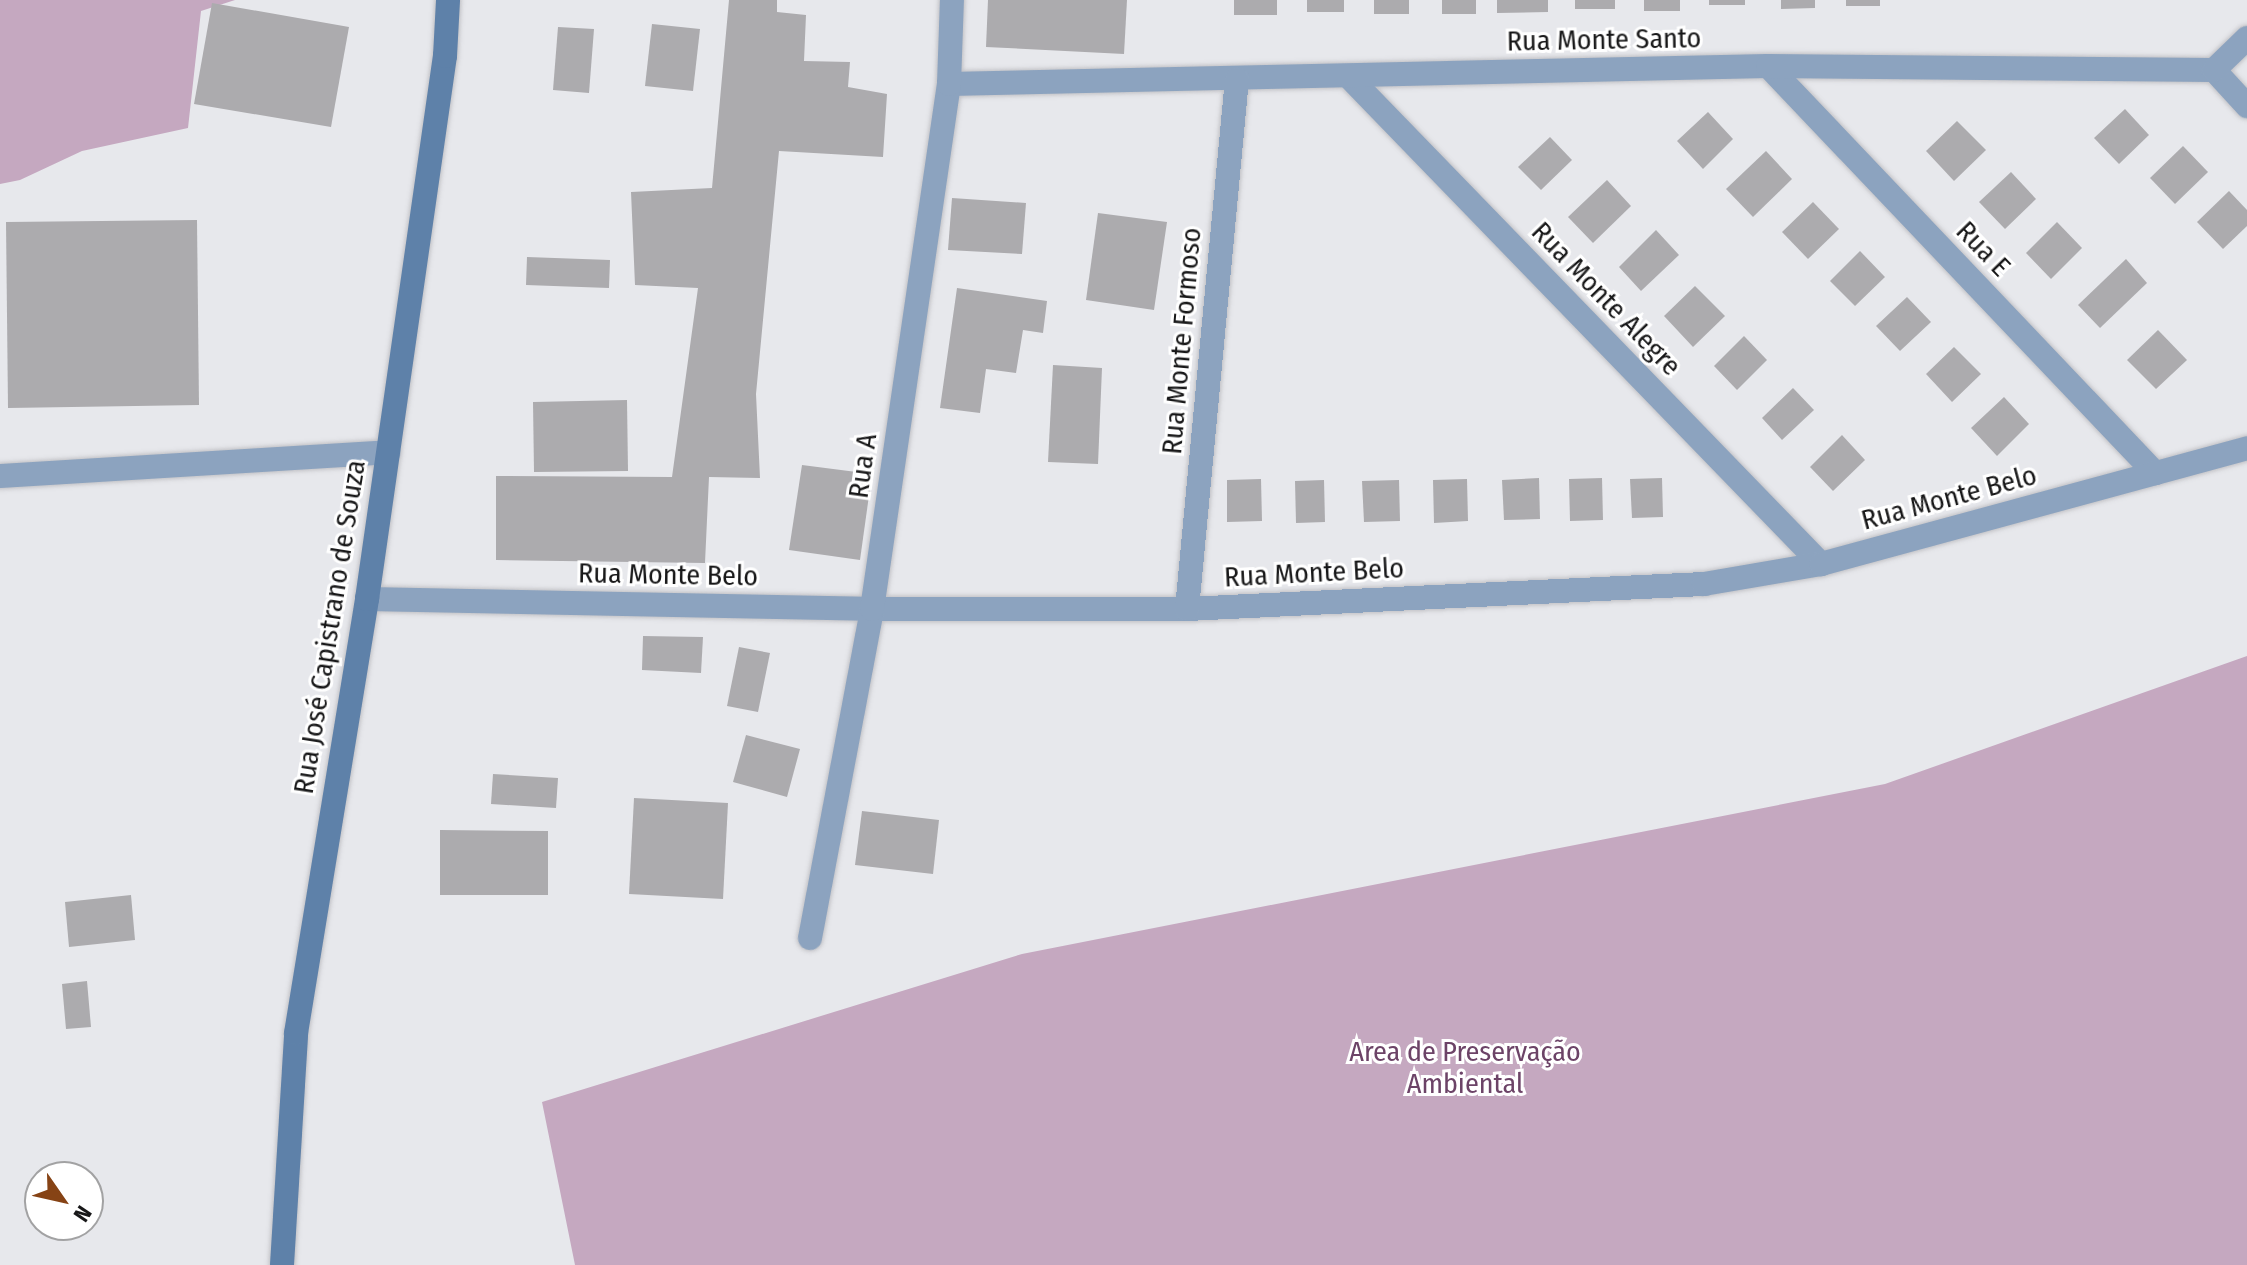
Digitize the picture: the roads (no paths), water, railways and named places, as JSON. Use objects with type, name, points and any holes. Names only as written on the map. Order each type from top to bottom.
[{"type":"main road","name":"Rua José Capistrano de Souza","points":[[282,1265],[296,1033],[367,599],[445,56],[448,0]]},
{"type":"street","name":"Rua A","points":[[810,938],[872,609],[949,84],[952,0]]},
{"type":"street","points":[[2247,38],[2214,70],[2247,106]]},
{"type":"street","name":"Rua Monte Santo","points":[[949,84],[1768,66],[2214,70]]},
{"type":"street","name":"Rua E","points":[[1768,66],[2155,473]]},
{"type":"street","name":"Rua Monte Alegre","points":[[1348,76],[1821,564]]},
{"type":"street","name":"Rua Monte Formoso","points":[[1187,609],[1237,79]]},
{"type":"street","name":"Rua Monte Belo","points":[[367,599],[872,609],[1187,609],[1704,584],[1821,564],[2247,448]]},
{"type":"street","points":[[0,476],[388,452]]},
{"type":"park label","name":"Area de Preservação Ambiental","points":[[1465,1068]]}]
